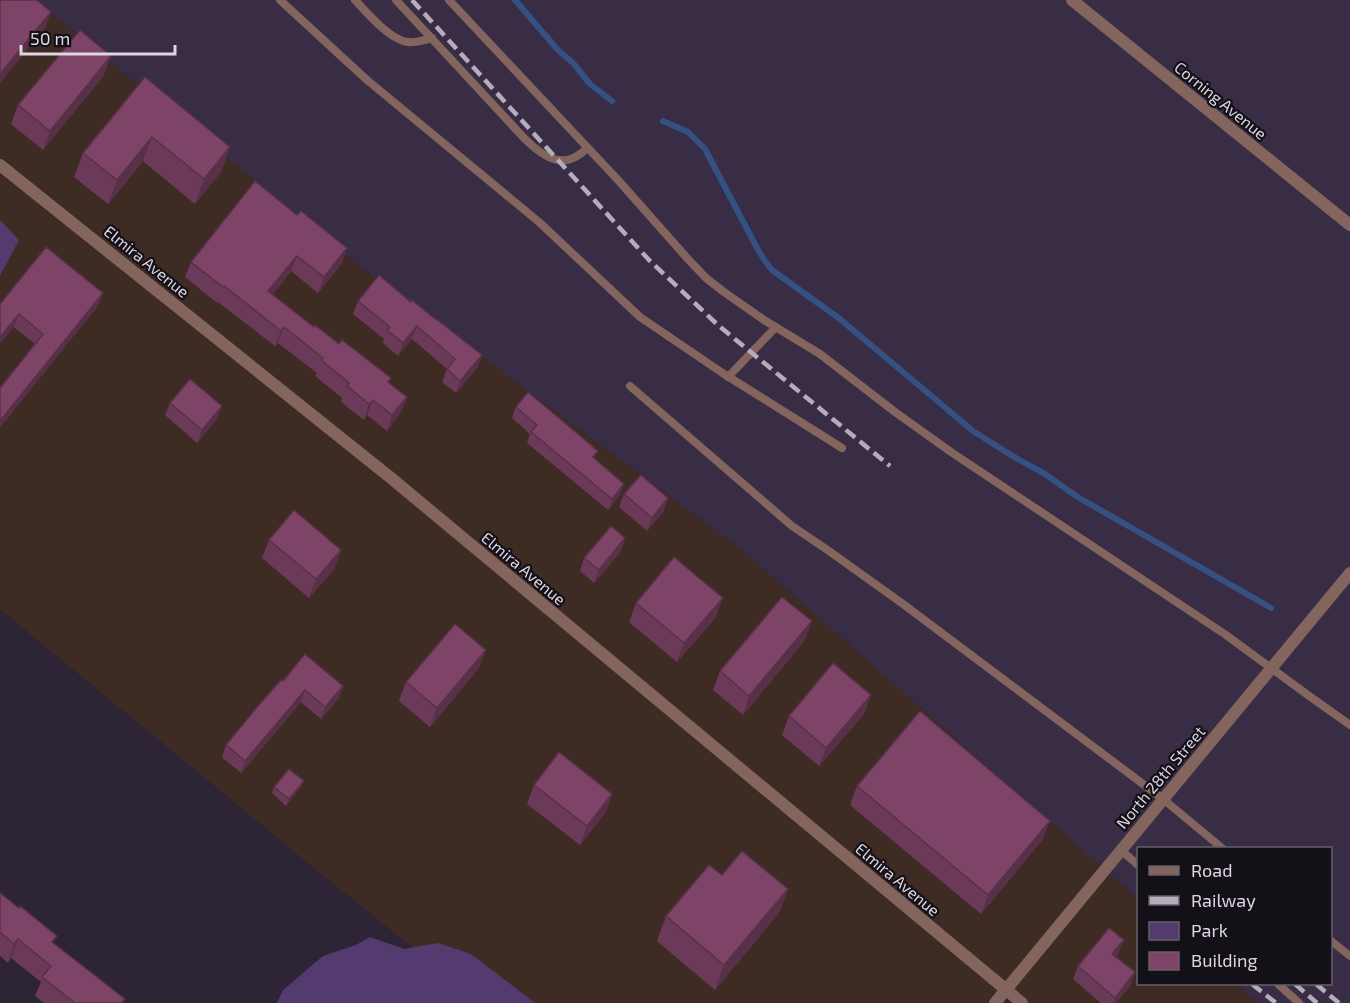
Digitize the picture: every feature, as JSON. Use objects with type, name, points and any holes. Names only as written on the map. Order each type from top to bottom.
[{"type":"street","name":"Corning Avenue","points":[[1072,0],[1350,225]]},
{"type":"street","name":"Elmira Avenue","points":[[0,165],[400,485],[1022,1003]]},
{"type":"street","name":"North 28th Street","points":[[995,1003],[1350,573]]},
{"type":"lane","points":[[280,0],[367,81],[539,222],[640,317],[728,377],[842,448]]},
{"type":"lane","points":[[355,0],[399,40],[415,42],[432,38]]},
{"type":"lane","points":[[396,0],[541,154],[552,160],[568,160],[587,148]]},
{"type":"lane","points":[[449,0],[706,278],[723,292],[820,354],[951,452],[1217,629],[1350,725]]},
{"type":"lane","points":[[728,377],[776,327]]},
{"type":"lane","points":[[630,386],[792,526],[903,604],[1163,799],[1220,847]]},
{"type":"lane","points":[[1120,850],[1137,864]]},
{"type":"lane","points":[[1332,942],[1350,956]]},
{"type":"lane","points":[[1279,985],[1299,1003]]},
{"type":"shaded area","points":[[16,0],[35,0],[359,266],[743,551],[1137,898],[1137,985],[1237,985],[1259,1003],[1022,1003],[1006,990],[995,1003],[481,1003],[0,609],[0,276],[19,240],[0,222],[0,21]]},
{"type":"shaded area","points":[[35,0],[1350,0],[1350,1003],[1259,1003],[1237,985],[1332,985],[1332,847],[1137,847],[1137,898],[743,551],[359,266]]},
{"type":"green space","points":[[0,220],[19,240],[0,276]]},
{"type":"green space","points":[[370,937],[404,949],[438,943],[471,954],[535,1003],[277,1003],[283,990],[323,956],[356,945]]},
{"type":"building","points":[[0,0],[37,0],[51,12],[0,74]]},
{"type":"building","points":[[80,30],[111,56],[50,131],[18,105]]},
{"type":"building","points":[[145,77],[230,147],[204,179],[152,137],[117,180],[83,153]]},
{"type":"building","points":[[255,181],[297,215],[301,211],[347,248],[324,277],[297,256],[268,291],[314,327],[315,325],[339,344],[342,340],[391,378],[388,382],[407,397],[392,415],[373,400],[369,404],[347,386],[349,383],[321,360],[323,358],[284,327],[281,331],[191,262]]},
{"type":"building","points":[[46,247],[103,293],[0,421],[0,388],[43,334],[19,314],[0,337],[0,304]]},
{"type":"building","points":[[379,275],[482,355],[460,381],[447,369],[455,359],[417,326],[403,343],[387,330],[390,327],[358,301]]},
{"type":"building","points":[[190,379],[222,406],[202,430],[170,403]]},
{"type":"building","points":[[528,392],[598,451],[593,457],[624,484],[612,499],[531,432],[537,425],[516,407]]},
{"type":"building","points":[[641,475],[668,498],[652,518],[624,494]]},
{"type":"building","points":[[294,510],[341,550],[316,579],[269,540]]},
{"type":"building","points":[[611,526],[625,538],[599,570],[584,558]]},
{"type":"building","points":[[674,557],[723,598],[684,643],[636,603]]},
{"type":"building","points":[[782,597],[812,621],[749,696],[720,671]]},
{"type":"building","points":[[455,624],[486,650],[437,708],[406,682]]},
{"type":"building","points":[[305,654],[343,686],[325,707],[305,690],[245,761],[226,745]]},
{"type":"building","points":[[833,663],[871,695],[826,748],[789,716]]},
{"type":"building","points":[[920,711],[1050,821],[988,895],[857,786]]},
{"type":"building","points":[[559,752],[612,794],[587,826],[534,785]]},
{"type":"building","points":[[289,769],[304,781],[289,799],[274,787]]},
{"type":"building","points":[[742,851],[788,889],[724,965],[666,916],[709,865],[722,875]]},
{"type":"building","points":[[0,893],[57,936],[52,942],[125,999],[121,1003],[75,1003],[42,977],[51,966],[18,939],[14,944],[0,932]]},
{"type":"building","points":[[1109,928],[1124,940],[1112,954],[1135,972],[1115,998],[1078,966]]},
{"type":"waterway","points":[[515,0],[590,84],[612,101]]},
{"type":"waterway","points":[[663,121],[688,132],[705,149],[757,248],[772,270],[840,319],[973,431],[1045,474],[1076,496],[1271,608]]},
{"type":"railway","points":[[412,0],[649,260],[719,326],[890,466]]},
{"type":"railway","points":[[1253,985],[1276,1003]]},
{"type":"railway","points":[[1296,985],[1317,1003]]},
{"type":"railway","points":[[1317,985],[1339,1003]]}]
